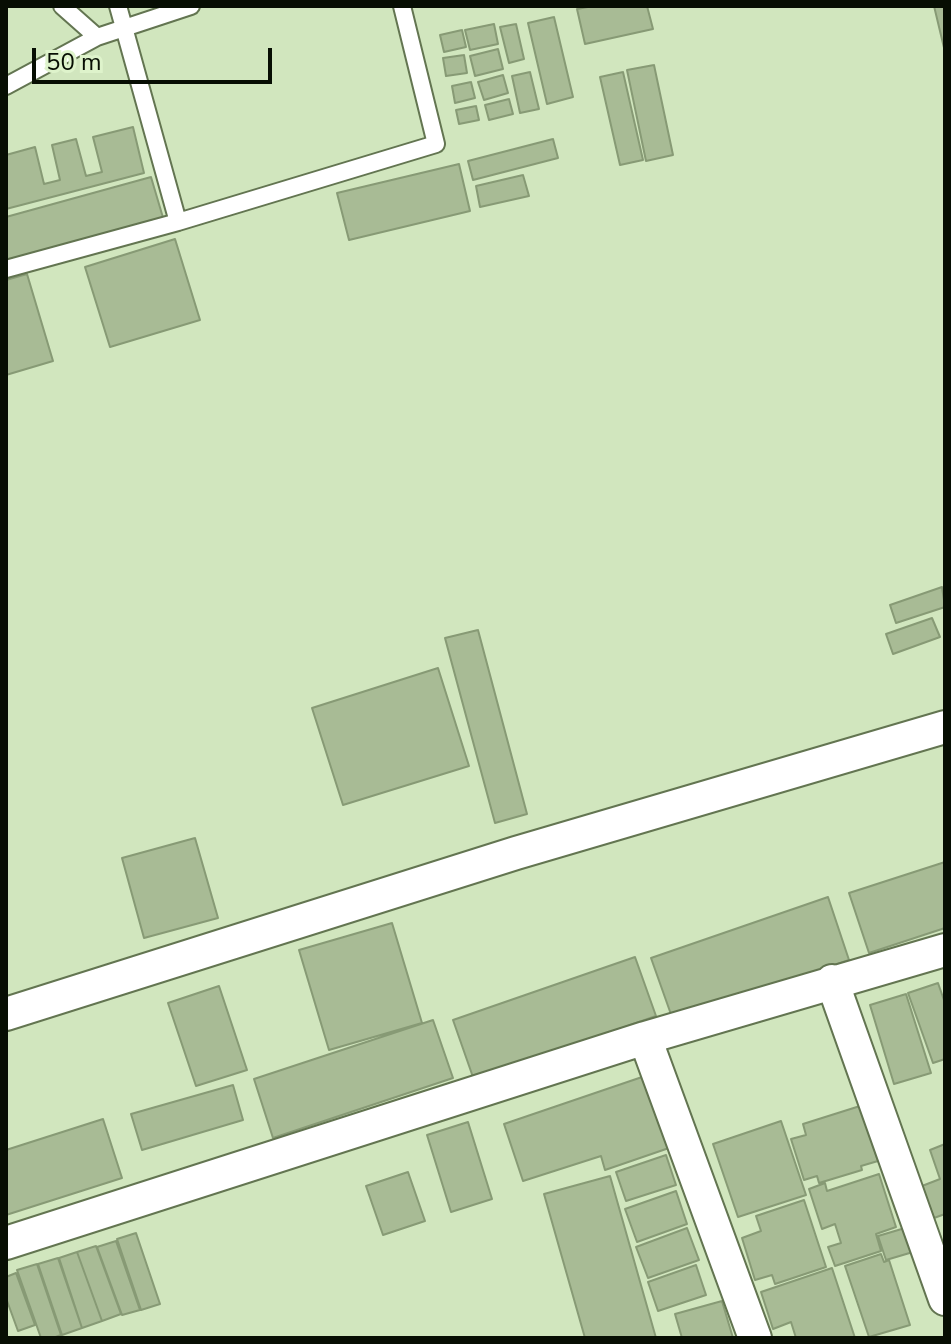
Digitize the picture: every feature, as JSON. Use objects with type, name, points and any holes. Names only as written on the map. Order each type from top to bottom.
[{"type":"street","points":[[6,1014],[516,853],[945,727]]},
{"type":"street","points":[[6,1243],[645,1038],[945,950]]},
{"type":"street","points":[[832,981],[945,1299]]},
{"type":"street","points":[[645,1038],[755,1338]]},
{"type":"lane","points":[[62,6],[97,37]]},
{"type":"lane","points":[[118,6],[178,222]]},
{"type":"lane","points":[[6,86],[97,37],[191,6]]},
{"type":"lane","points":[[6,269],[178,222],[436,144],[402,6]]},
{"type":"building","points":[[647,6],[653,29],[585,44],[577,9]]},
{"type":"building","points":[[934,6],[945,6],[945,52]]},
{"type":"building","points":[[554,17],[573,97],[547,104],[528,23]]},
{"type":"building","points":[[494,24],[498,44],[470,50],[465,30]]},
{"type":"building","points":[[516,24],[524,59],[509,63],[500,27]]},
{"type":"building","points":[[462,30],[466,47],[444,52],[440,35]]},
{"type":"building","points":[[498,49],[503,69],[475,76],[470,56]]},
{"type":"building","points":[[464,55],[467,73],[446,76],[443,58]]},
{"type":"building","points":[[654,65],[673,155],[646,161],[627,70]]},
{"type":"building","points":[[530,72],[539,109],[520,113],[512,76]]},
{"type":"building","points":[[623,72],[643,160],[620,165],[600,77]]},
{"type":"building","points":[[503,75],[508,93],[484,100],[478,82]]},
{"type":"building","points":[[471,82],[475,98],[455,103],[452,86]]},
{"type":"building","points":[[509,99],[513,114],[489,120],[485,105]]},
{"type":"building","points":[[476,106],[479,120],[459,124],[456,110]]},
{"type":"building","points":[[133,127],[144,173],[6,209],[6,155],[35,147],[44,184],[60,180],[52,145],[76,139],[86,176],[102,172],[93,137]]},
{"type":"building","points":[[553,139],[558,158],[473,180],[468,161]]},
{"type":"building","points":[[459,164],[470,211],[349,240],[337,193]]},
{"type":"building","points":[[523,175],[529,196],[480,207],[476,186]]},
{"type":"building","points":[[151,177],[164,221],[6,265],[6,217]]},
{"type":"building","points":[[175,239],[200,320],[110,347],[85,267]]},
{"type":"building","points":[[27,274],[53,361],[6,375],[6,280]]},
{"type":"building","points":[[942,587],[945,607],[896,623],[890,605]]},
{"type":"building","points":[[932,618],[940,637],[893,654],[886,634]]},
{"type":"building","points":[[478,630],[527,814],[495,823],[445,638]]},
{"type":"building","points":[[438,668],[469,766],[343,805],[312,708]]},
{"type":"building","points":[[195,838],[218,918],[144,938],[122,858]]},
{"type":"building","points":[[945,862],[945,928],[869,953],[849,893]]},
{"type":"building","points":[[828,897],[849,960],[673,1020],[651,958]]},
{"type":"building","points":[[392,923],[422,1023],[329,1050],[299,950]]},
{"type":"building","points":[[635,957],[656,1016],[474,1080],[453,1020]]},
{"type":"building","points":[[938,983],[945,1003],[945,1059],[933,1063],[908,993]]},
{"type":"building","points":[[219,986],[247,1070],[196,1086],[168,1003]]},
{"type":"building","points":[[906,994],[931,1073],[894,1084],[870,1005]]},
{"type":"building","points":[[433,1020],[453,1078],[273,1138],[254,1079]]},
{"type":"building","points":[[645,1076],[669,1148],[605,1170],[601,1156],[523,1181],[504,1124]]},
{"type":"building","points":[[233,1085],[243,1120],[142,1150],[131,1114]]},
{"type":"building","points":[[860,1106],[878,1161],[861,1166],[862,1170],[819,1183],[817,1176],[804,1180],[791,1139],[806,1135],[803,1124]]},
{"type":"building","points":[[103,1119],[122,1178],[6,1215],[6,1150]]},
{"type":"building","points":[[781,1121],[806,1195],[738,1217],[713,1144]]},
{"type":"building","points":[[468,1122],[492,1199],[451,1212],[427,1135]]},
{"type":"building","points":[[945,1144],[945,1214],[934,1218],[922,1186],[940,1179],[930,1150]]},
{"type":"building","points":[[666,1155],[676,1185],[626,1201],[616,1172]]},
{"type":"building","points":[[408,1172],[425,1221],[383,1235],[366,1186]]},
{"type":"building","points":[[879,1174],[896,1227],[876,1234],[881,1251],[835,1266],[828,1247],[841,1243],[835,1224],[822,1229],[809,1189],[825,1183],[827,1191]]},
{"type":"building","points":[[610,1176],[656,1338],[585,1338],[544,1194]]},
{"type":"building","points":[[676,1191],[687,1224],[637,1242],[625,1209]]},
{"type":"building","points":[[804,1200],[826,1267],[775,1284],[772,1275],[755,1280],[742,1238],[761,1231],[756,1216]]},
{"type":"building","points":[[687,1228],[699,1260],[648,1278],[636,1247]]},
{"type":"building","points":[[905,1228],[913,1252],[886,1260],[878,1236]]},
{"type":"building","points":[[136,1233],[160,1304],[141,1310],[117,1239]]},
{"type":"building","points":[[116,1241],[140,1310],[122,1315],[97,1247]]},
{"type":"building","points":[[96,1246],[121,1314],[102,1321],[77,1252]]},
{"type":"building","points":[[77,1252],[102,1321],[82,1328],[59,1258]]},
{"type":"building","points":[[881,1254],[884,1262],[889,1260],[910,1325],[869,1337],[845,1266]]},
{"type":"building","points":[[58,1258],[82,1328],[62,1335],[38,1264]]},
{"type":"building","points":[[37,1264],[61,1335],[53,1338],[41,1338],[17,1270]]},
{"type":"building","points":[[696,1265],[706,1295],[658,1311],[648,1282]]},
{"type":"building","points":[[832,1268],[855,1338],[796,1338],[791,1322],[773,1329],[761,1292]]},
{"type":"building","points":[[16,1273],[35,1325],[18,1331],[6,1298],[6,1277]]},
{"type":"building","points":[[722,1301],[733,1338],[682,1338],[675,1314]]}]
